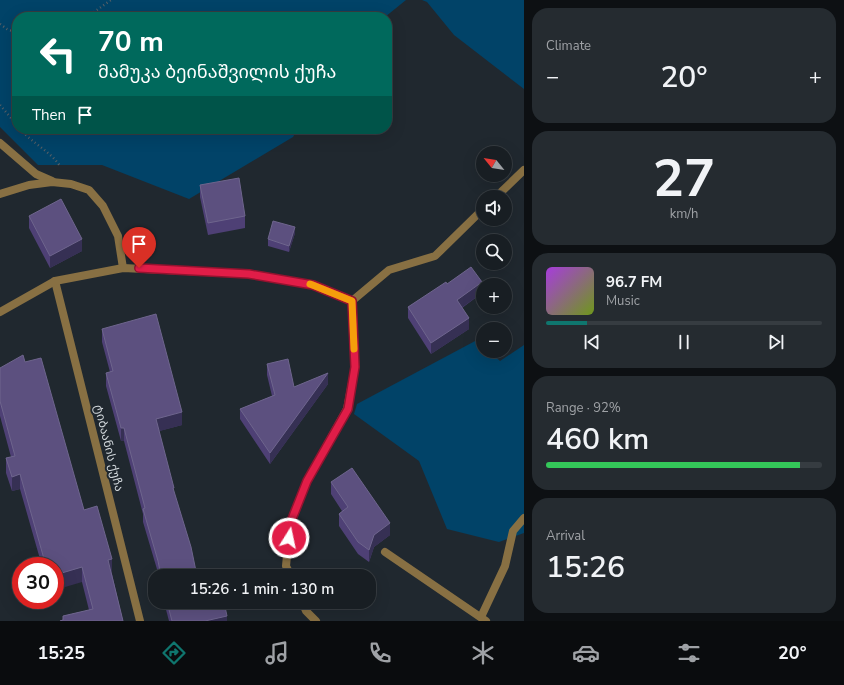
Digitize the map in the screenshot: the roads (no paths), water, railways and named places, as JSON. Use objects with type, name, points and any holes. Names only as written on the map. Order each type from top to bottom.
[{"type":"street","points":[[0,143],[36,174],[52,182]]},
{"type":"street","points":[[503,190],[524,170]]},
{"type":"street","points":[[0,194],[29,185],[52,182],[71,184],[89,190],[103,206],[118,236],[123,268]]},
{"type":"street","points":[[352,301],[389,270],[435,256],[476,216]]},
{"type":"street","points":[[0,312],[55,281],[123,268],[249,274],[313,285],[352,301]]},
{"type":"street","name":"ტიბაანის ქუჩა","points":[[55,281],[140,621]]},
{"type":"street","points":[[288,569],[286,566],[290,524],[307,481],[348,409],[355,367],[352,301]]},
{"type":"street","points":[[385,552],[484,619],[505,566],[513,531],[524,518]]},
{"type":"street","points":[[305,609],[316,621]]}]
